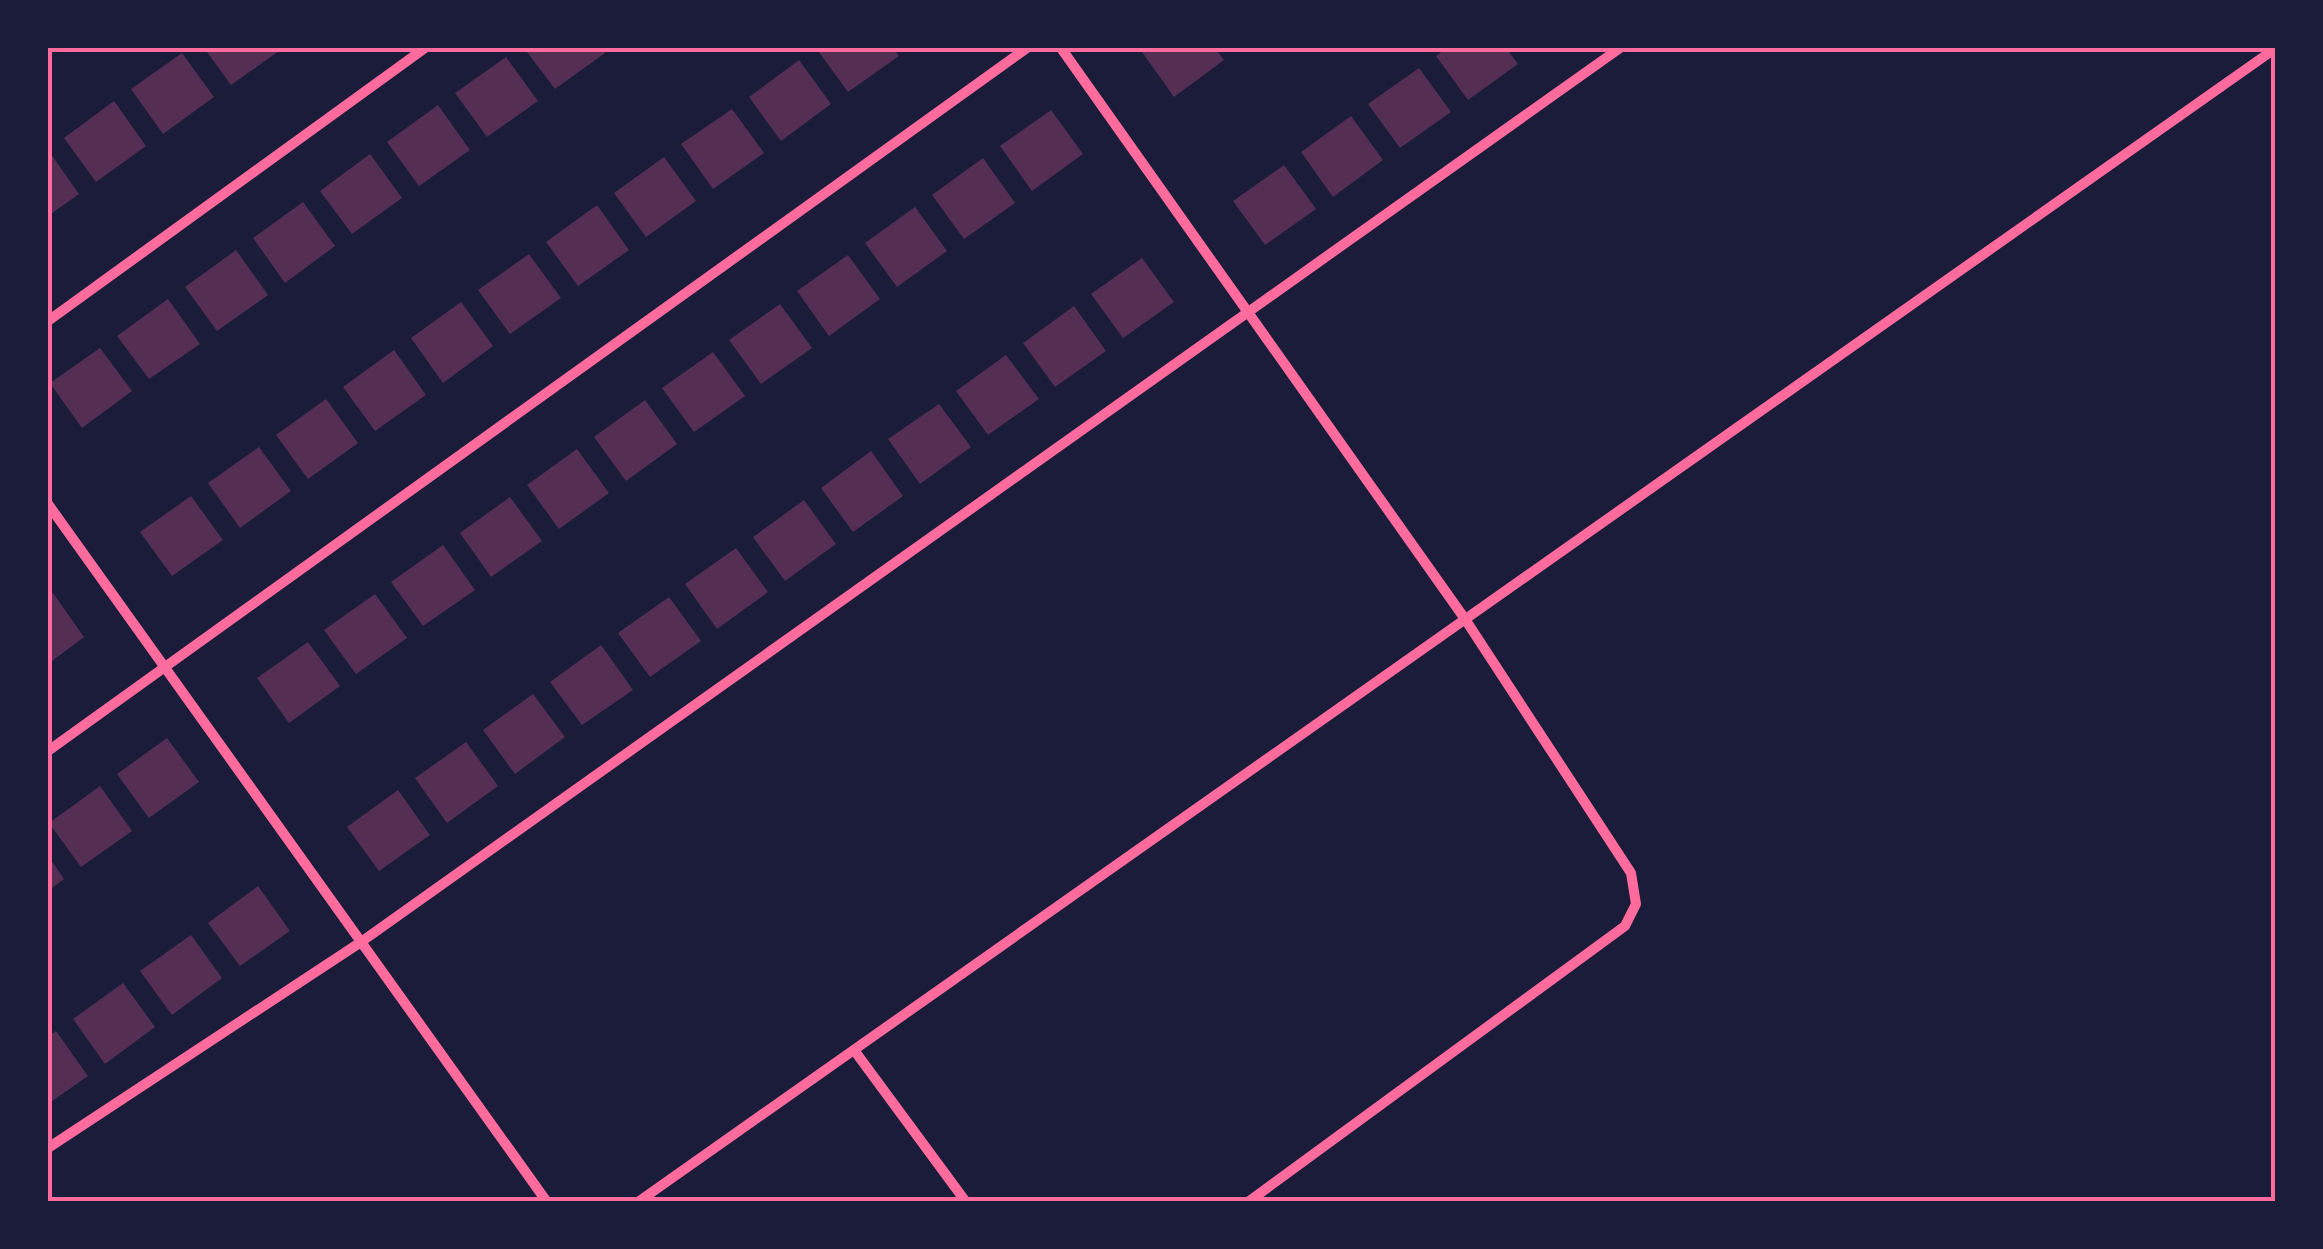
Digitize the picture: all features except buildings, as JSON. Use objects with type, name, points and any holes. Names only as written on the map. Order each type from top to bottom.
[{"type":"street","points":[[48,321],[425,48]]},
{"type":"street","points":[[48,751],[1026,48]]},
{"type":"street","points":[[1061,48],[1465,619],[1631,873],[1636,904],[1625,926],[1248,1202]]},
{"type":"street","points":[[48,1148],[361,942],[1620,48]]},
{"type":"street","points":[[638,1202],[2276,48]]},
{"type":"street","points":[[48,504],[547,1202]]},
{"type":"street","points":[[854,1050],[966,1202]]}]
